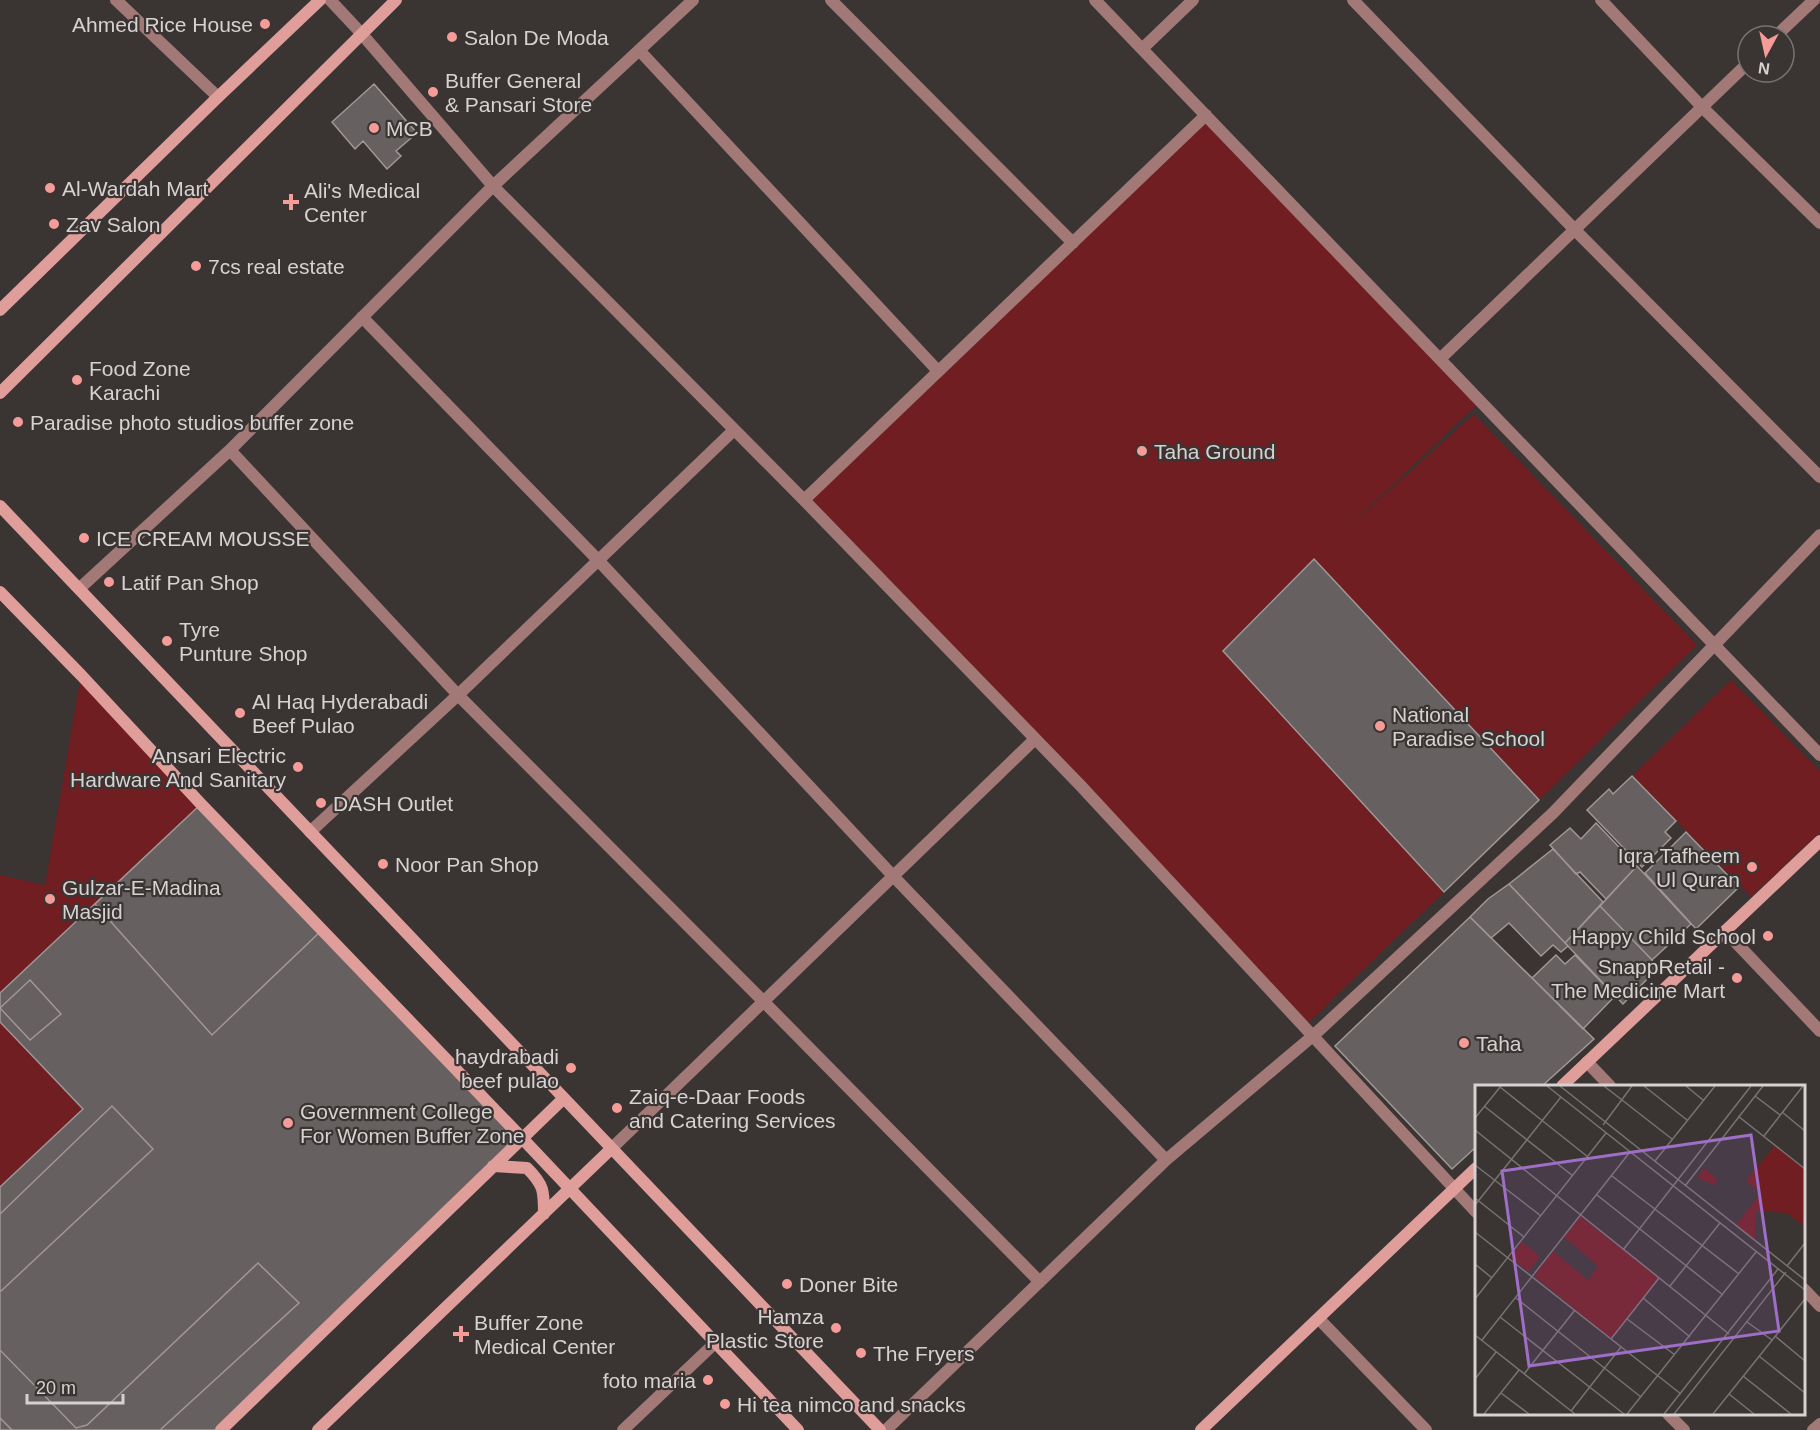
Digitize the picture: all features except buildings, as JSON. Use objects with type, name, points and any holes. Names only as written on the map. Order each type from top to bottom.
[{"type":"main road","points":[[0,310],[320,0]]},
{"type":"main road","points":[[0,393],[396,0]]},
{"type":"main road","points":[[0,506],[879,1430]]},
{"type":"main road","points":[[0,592],[798,1430]]},
{"type":"main road","points":[[1563,1085],[1820,841]]},
{"type":"main road","points":[[221,1430],[521,1137],[563,1099]]},
{"type":"main road","points":[[318,1430],[611,1149]]},
{"type":"main road","points":[[493,1166],[527,1168],[538,1180],[544,1192],[544,1214]]},
{"type":"main road","points":[[1201,1430],[1475,1169]]},
{"type":"street","points":[[116,0],[218,97]]},
{"type":"street","points":[[330,0],[493,186],[804,501],[1088,794],[1475,1211]]},
{"type":"street","points":[[80,588],[230,450],[493,186],[693,0]]},
{"type":"street","points":[[831,0],[1072,243]]},
{"type":"street","points":[[1095,0],[1820,755]]},
{"type":"street","points":[[1142,49],[1193,0]]},
{"type":"street","points":[[1353,0],[1575,230],[1820,477]]},
{"type":"street","points":[[1601,0],[1702,107],[1820,223]]},
{"type":"street","points":[[1789,24],[1814,0]]},
{"type":"street","points":[[639,50],[938,372]]},
{"type":"street","points":[[1440,359],[1736,74]]},
{"type":"street","points":[[804,501],[1206,116]]},
{"type":"street","points":[[362,317],[598,560],[894,877],[1166,1160]]},
{"type":"street","points":[[310,832],[458,695],[734,430]]},
{"type":"street","points":[[230,450],[458,695],[1040,1282]]},
{"type":"street","points":[[886,1430],[1166,1160],[1314,1035],[1552,813],[1715,647],[1820,535]]},
{"type":"street","points":[[611,1149],[1034,740]]},
{"type":"street","points":[[1725,931],[1820,1031]]},
{"type":"street","points":[[1587,1062],[1609,1085]]},
{"type":"street","points":[[1805,1291],[1820,1306]]},
{"type":"street","points":[[1319,1319],[1426,1430]]},
{"type":"street","points":[[623,1430],[715,1343]]},
{"type":"street","points":[[1670,1415],[1684,1430]]},
{"type":"street","points":[[1813,1430],[1820,1424]]},
{"type":"shaded area","name":"Taha Ground","points":[[1206,115],[1481,401],[1345,530],[1474,414],[1697,645],[1539,800],[1313,560],[1223,651],[1444,892],[1305,1026],[804,500]]},
{"type":"shaded area","name":"Gulzar-E-Madina Masjid","points":[[81,675],[201,804],[0,993],[0,875],[45,885]]},
{"type":"shaded area","points":[[1731,680],[1820,771],[1820,832],[1751,897],[1632,776]]},
{"type":"shaded area","points":[[0,1022],[83,1109],[0,1187]]},
{"type":"place","name":"Ahmed Rice House","points":[[265,24]]},
{"type":"place","name":"Salon De Moda","points":[[452,37]]},
{"type":"place","name":"Buffer General & Pansari Store","points":[[433,92]]},
{"type":"place","name":"MCB","points":[[374,128]]},
{"type":"place","name":"Al-Wardah Mart","points":[[50,188]]},
{"type":"place","name":"Ali's Medical Center","points":[[291,202]]},
{"type":"place","name":"Zav Salon","points":[[54,224]]},
{"type":"place","name":"7cs real estate","points":[[196,266]]},
{"type":"place","name":"Food Zone Karachi","points":[[77,380]]},
{"type":"place","name":"Paradise photo studios buffer zone","points":[[18,422]]},
{"type":"place","name":"Taha Ground","points":[[1142,451]]},
{"type":"place","name":"ICE CREAM MOUSSE","points":[[84,538]]},
{"type":"place","name":"Latif Pan Shop","points":[[109,582]]},
{"type":"place","name":"Tyre Punture Shop","points":[[167,641]]},
{"type":"place","name":"Al Haq Hyderabadi Beef Pulao","points":[[240,713]]},
{"type":"place","name":"National Paradise School","points":[[1380,726]]},
{"type":"place","name":"Ansari Electric Hardware And Sanitary","points":[[298,767]]},
{"type":"place","name":"DASH Outlet","points":[[321,803]]},
{"type":"place","name":"Noor Pan Shop","points":[[383,864]]},
{"type":"place","name":"Iqra Tafheem Ul Quran","points":[[1752,867]]},
{"type":"place","name":"Gulzar-E-Madina Masjid","points":[[50,899]]},
{"type":"place","name":"Happy Child School","points":[[1768,936]]},
{"type":"place","name":"SnappRetail - The Medicine Mart","points":[[1737,978]]},
{"type":"place","name":"Taha","points":[[1464,1043]]},
{"type":"place","name":"haydrabadi beef pulao","points":[[571,1068]]},
{"type":"place","name":"Zaiq-e-Daar Foods and Catering Services","points":[[617,1108]]},
{"type":"place","name":"Government College For Women Buffer Zone","points":[[288,1123]]},
{"type":"place","name":"Doner Bite","points":[[787,1284]]},
{"type":"place","name":"Hamza Plastic Store","points":[[836,1328]]},
{"type":"place","name":"Buffer Zone Medical Center","points":[[461,1334]]},
{"type":"place","name":"The Fryers","points":[[861,1353]]},
{"type":"place","name":"foto maria","points":[[708,1380]]},
{"type":"place","name":"Hi tea nimco and snacks","points":[[725,1404]]}]
